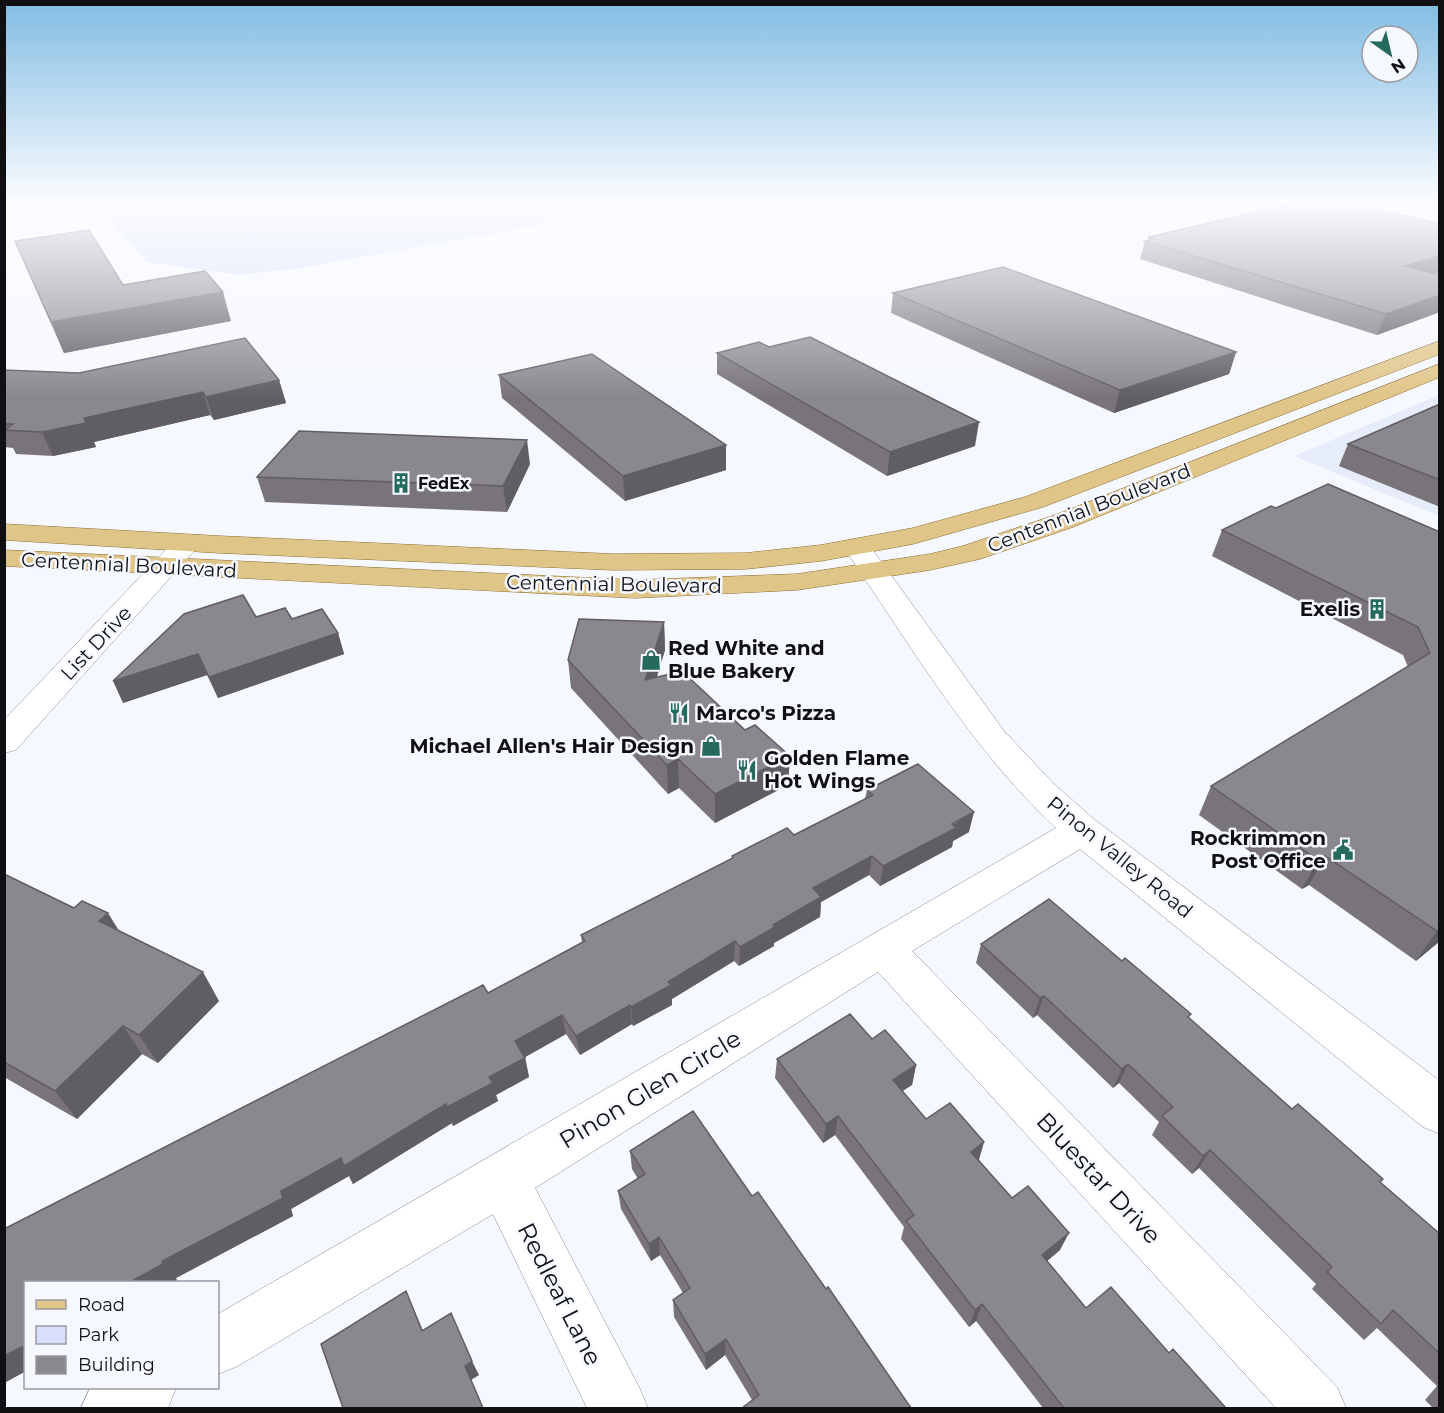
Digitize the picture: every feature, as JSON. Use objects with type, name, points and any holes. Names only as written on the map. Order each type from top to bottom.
[{"type":"main road","name":"Centennial Boulevard","points":[[4,558],[635,589],[797,582],[865,560],[930,534],[1034,502],[1440,346]]},
{"type":"main road","name":"Centennial Boulevard","points":[[4,532],[186,544],[692,563],[790,557],[865,560],[950,558],[1013,540],[1064,521],[1440,370]]},
{"type":"street","name":"List Drive","points":[[4,742],[186,544]]},
{"type":"street","name":"Pinon Valley Road","points":[[865,560],[992,739],[1041,793],[1082,830],[1440,1111]]},
{"type":"street","name":"Pinon Glen Circle","points":[[219,1345],[503,1179],[882,948],[1082,830]]},
{"type":"street","name":"Bluestar Drive","points":[[882,948],[1316,1408]]},
{"type":"street","name":"Redleaf Lane","points":[[503,1179],[618,1408]]},
{"type":"street","points":[[111,1408],[145,1389]]},
{"type":"shaded area","points":[[1439,395],[1439,516],[1294,456]]},
{"type":"green space","points":[[182,267],[306,267],[300,268],[239,275]]},
{"type":"building","points":[[27,267],[112,267],[123,285],[205,271],[223,292],[51,322]]},
{"type":"building","points":[[1003,267],[1236,352],[1120,390],[893,293]]},
{"type":"building","points":[[1231,267],[1409,267],[1440,275],[1440,295],[1386,314]]},
{"type":"building","points":[[810,337],[979,422],[890,452],[717,353],[759,342],[769,347]]},
{"type":"building","points":[[245,338],[279,380],[206,397],[203,392],[84,418],[86,423],[42,432],[5,430],[13,424],[4,424],[4,370],[79,373]]},
{"type":"building","points":[[592,354],[726,445],[623,476],[499,375]]},
{"type":"building","points":[[1440,404],[1440,480],[1348,444]]},
{"type":"building","points":[[299,431],[527,440],[503,486],[257,477]]},
{"type":"building","points":[[1328,484],[1440,532],[1440,929],[1437,931],[1325,856],[1318,860],[1211,786],[1430,653],[1418,627],[1222,530],[1271,506],[1276,508]]},
{"type":"building","points":[[243,595],[256,617],[285,608],[292,619],[322,609],[338,633],[209,677],[198,654],[113,681],[184,614]]},
{"type":"building","points":[[579,619],[664,622],[645,680],[682,671],[745,730],[755,725],[790,756],[715,794],[678,759],[667,765],[568,660]]},
{"type":"building","points":[[918,764],[974,812],[952,824],[956,828],[883,866],[872,856],[813,888],[821,897],[773,925],[775,927],[740,947],[735,941],[668,982],[671,985],[576,1036],[562,1015],[515,1041],[525,1058],[489,1077],[493,1083],[447,1107],[446,1104],[344,1166],[341,1158],[281,1191],[283,1198],[162,1261],[163,1264],[132,1281],[24,1281],[24,1346],[4,1356],[4,1229],[483,985],[488,993],[585,941],[581,935],[733,858],[732,856],[787,828],[794,835],[873,795],[867,790]]},
{"type":"building","points":[[4,874],[74,908],[82,901],[108,913],[99,921],[203,972],[139,1035],[123,1026],[55,1091],[4,1062]]},
{"type":"building","points":[[1049,899],[1122,961],[1125,958],[1191,1014],[1188,1017],[1292,1109],[1298,1104],[1383,1179],[1380,1182],[1440,1234],[1440,1354],[1393,1310],[1381,1324],[1327,1272],[1332,1267],[1210,1150],[1203,1156],[1162,1116],[1173,1107],[1128,1064],[1122,1069],[1044,996],[1040,998],[981,944]]},
{"type":"building","points":[[850,1014],[872,1039],[885,1030],[916,1065],[893,1080],[926,1119],[950,1103],[984,1142],[971,1152],[1012,1198],[1028,1186],[1069,1233],[1042,1255],[1086,1308],[1111,1287],[1169,1353],[1173,1349],[1226,1408],[1064,1408],[982,1304],[975,1310],[906,1221],[914,1215],[838,1116],[826,1124],[777,1059]]},
{"type":"building","points":[[693,1111],[752,1196],[758,1192],[826,1289],[828,1287],[911,1408],[742,1408],[759,1395],[726,1339],[705,1354],[673,1300],[690,1288],[659,1237],[649,1244],[618,1191],[645,1174],[630,1151]]},
{"type":"building","points":[[406,1291],[422,1331],[451,1313],[472,1361],[465,1366],[483,1408],[343,1408],[321,1344]]},
{"type":"place","name":"FedEx","points":[[401,483]]},
{"type":"place","name":"Exelis","points":[[1377,609]]},
{"type":"place","name":"Red White and Blue Bakery","points":[[651,660]]},
{"type":"place","name":"Marco's Pizza","points":[[679,713]]},
{"type":"place","name":"Michael Allen's Hair Design","points":[[711,746]]},
{"type":"place","name":"Golden Flame Hot Wings","points":[[747,770]]},
{"type":"place","name":"Rockrimmon Post Office","points":[[1343,850]]}]
